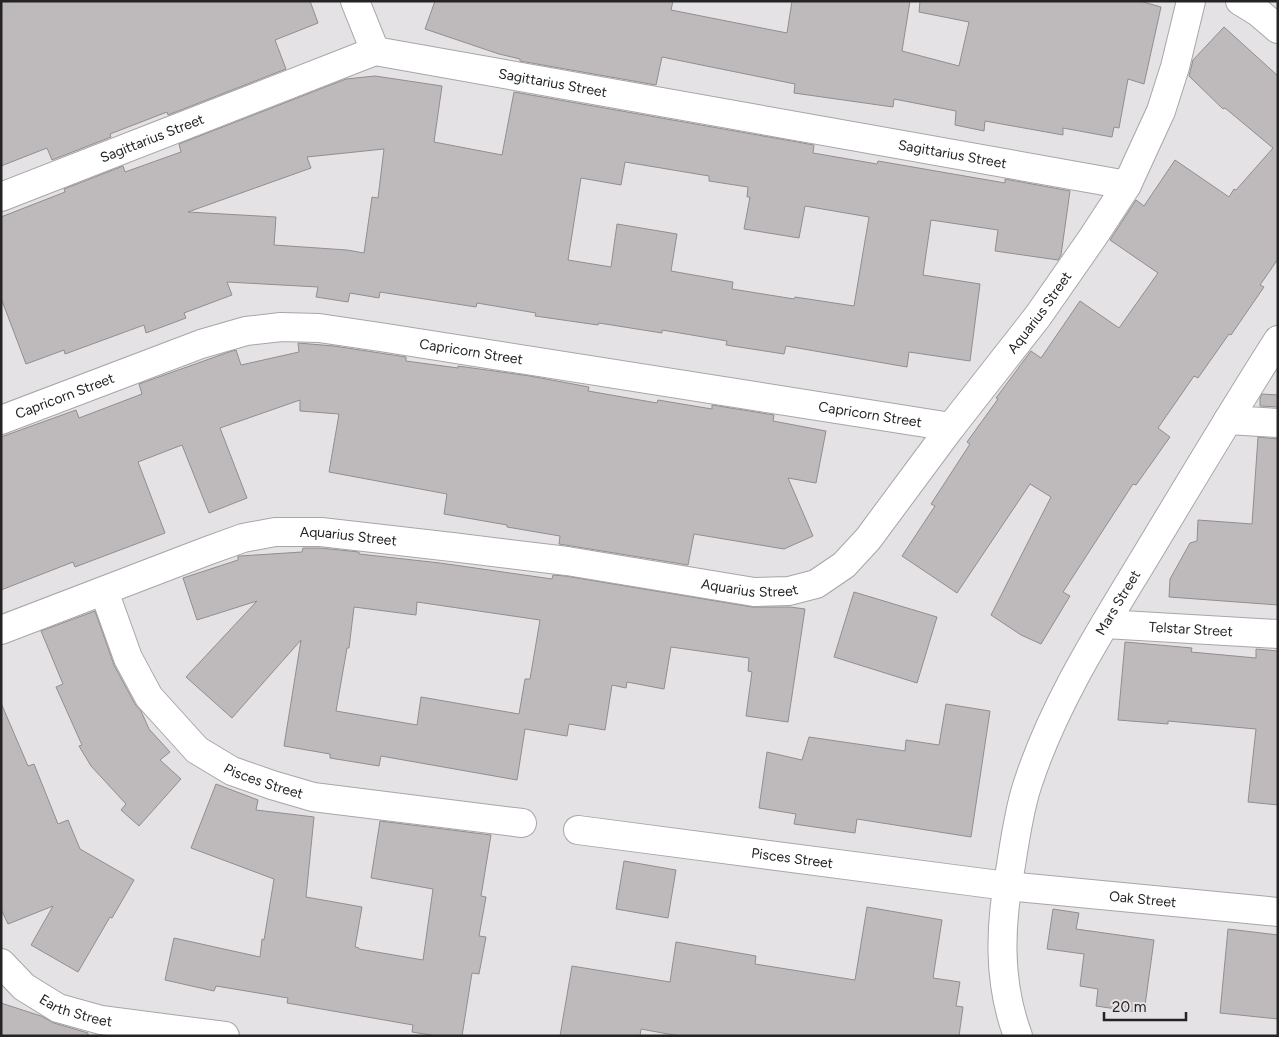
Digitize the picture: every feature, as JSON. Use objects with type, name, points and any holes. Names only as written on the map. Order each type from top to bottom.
[{"type":"street","points":[[354,1],[375,51]]},
{"type":"street","name":"Aquarius Street","points":[[1,630],[243,538],[275,532],[321,532],[452,546],[754,592],[788,590],[816,584],[844,565],[868,539],[1038,316],[1093,237],[1126,185],[1161,111],[1175,67],[1190,1]]},
{"type":"street","points":[[1240,1],[1258,12],[1278,29]]},
{"type":"street","name":"Sagittarius Street","points":[[1,197],[375,51],[1126,185]]},
{"type":"street","name":"Capricorn Street","points":[[1,420],[201,344],[246,331],[281,327],[319,328],[380,337],[952,428]]},
{"type":"street","name":"Mars Street","points":[[1018,1036],[1012,1018],[1003,974],[1002,932],[1006,886],[1026,788],[1041,748],[1064,698],[1105,624],[1278,340]]},
{"type":"street","points":[[1228,420],[1278,423]]},
{"type":"street","name":"Pisces Street","points":[[104,591],[128,658],[149,697],[197,750],[232,771],[313,797],[522,823]]},
{"type":"street","name":"Telstar Street","points":[[1105,624],[1278,634]]},
{"type":"street","name":"Pisces Street","points":[[578,830],[1006,886]]},
{"type":"street","name":"Oak Street","points":[[1006,886],[1278,912]]},
{"type":"street","name":"Earth Street","points":[[1,964],[24,988],[58,1008],[101,1020],[225,1036]]},
{"type":"building","points":[[1,1],[310,1],[318,23],[275,40],[286,69],[168,115],[167,112],[110,134],[111,137],[52,160],[47,148],[1,166]]},
{"type":"building","points":[[435,1],[673,1],[671,10],[787,33],[792,1],[910,1],[902,51],[959,66],[969,22],[919,12],[920,1],[1140,1],[1161,7],[1144,84],[1128,79],[1119,128],[1114,127],[1112,137],[1063,128],[1063,135],[985,121],[984,131],[955,125],[956,111],[894,99],[893,107],[794,93],[795,84],[662,57],[656,85],[520,61],[520,59],[499,54],[425,29]]},
{"type":"building","points":[[1224,27],[1278,76],[1278,259],[1260,285],[1264,287],[1231,335],[1229,334],[1198,378],[1194,376],[1158,428],[1170,437],[1136,485],[1133,484],[1063,592],[1070,596],[1041,644],[1021,635],[991,615],[1051,497],[1030,484],[957,593],[902,556],[935,506],[931,504],[970,444],[967,442],[998,399],[996,398],[1031,351],[1041,358],[1080,301],[1119,328],[1158,273],[1110,240],[1136,200],[1144,206],[1175,160],[1229,197],[1234,189],[1236,190],[1273,148],[1225,108],[1223,109],[1189,76],[1193,60]]},
{"type":"building","points":[[375,76],[442,86],[434,142],[502,155],[514,92],[814,145],[813,153],[877,164],[878,161],[1005,183],[1005,179],[1070,191],[1061,255],[1058,260],[995,251],[998,230],[931,220],[923,275],[980,284],[970,361],[909,352],[907,367],[786,346],[784,354],[726,345],[727,341],[662,330],[662,333],[599,323],[598,325],[535,316],[536,313],[477,303],[476,307],[380,292],[379,298],[350,293],[348,302],[316,297],[318,287],[227,282],[232,295],[184,313],[186,318],[146,333],[144,325],[65,354],[64,350],[26,364],[1,298],[1,217],[65,192],[64,189],[123,166],[125,172],[181,152],[179,144],[346,79]],"holes":[[[384,149],[378,198],[372,197],[364,253],[274,245],[276,217],[188,212],[311,168],[307,157]],[[625,162],[709,176],[709,181],[748,187],[747,197],[750,197],[744,229],[799,238],[805,206],[869,217],[854,306],[732,289],[733,282],[671,271],[677,234],[617,224],[611,267],[568,260],[581,178],[621,185]]]},
{"type":"building","points":[[298,343],[334,346],[406,357],[406,361],[530,376],[589,387],[588,391],[657,403],[658,400],[712,409],[712,405],[774,415],[773,421],[826,431],[816,483],[788,478],[813,536],[784,549],[694,534],[688,565],[559,544],[560,536],[444,514],[447,494],[329,472],[339,414],[300,411],[300,400],[220,428],[247,498],[209,513],[182,445],[138,462],[165,533],[75,567],[73,562],[1,590],[1,437],[76,410],[79,418],[142,394],[139,384],[229,352],[236,350],[241,365],[299,352]]},
{"type":"building","points":[[1262,394],[1278,395],[1278,407],[1260,406]]},
{"type":"building","points":[[1258,437],[1278,439],[1278,605],[1169,597],[1170,579],[1190,543],[1197,541],[1198,520],[1252,524]]},
{"type":"building","points":[[303,548],[320,548],[359,552],[359,554],[552,579],[553,575],[565,576],[752,607],[805,609],[788,722],[746,716],[752,672],[748,671],[749,658],[671,647],[664,689],[627,682],[626,688],[612,685],[605,730],[569,724],[567,736],[525,729],[517,780],[381,756],[379,766],[330,758],[330,754],[284,746],[301,640],[232,718],[186,677],[257,601],[197,620],[183,578],[238,560],[238,556],[302,552]],"holes":[[[417,602],[540,620],[530,679],[525,679],[519,714],[421,697],[417,725],[336,711],[347,648],[349,648],[354,607],[416,615]]]},
{"type":"building","points":[[854,592],[937,617],[917,683],[834,657]]},
{"type":"building","points":[[95,611],[114,665],[135,704],[141,711],[149,729],[170,752],[160,760],[181,779],[139,826],[121,810],[126,804],[91,766],[79,746],[82,745],[56,687],[63,684],[41,631]]},
{"type":"building","points":[[1125,642],[1192,648],[1191,652],[1256,658],[1256,649],[1278,651],[1278,805],[1248,802],[1256,729],[1168,721],[1168,724],[1118,720]]},
{"type":"building","points":[[1,703],[28,766],[34,764],[58,824],[68,820],[80,849],[134,880],[78,972],[31,945],[53,906],[8,924],[1,909]]},
{"type":"building","points":[[946,704],[990,711],[971,837],[857,819],[855,833],[794,824],[796,814],[759,808],[767,752],[802,760],[809,737],[905,751],[906,740],[939,745]]},
{"type":"building","points":[[216,784],[258,800],[256,810],[314,817],[306,897],[362,907],[355,947],[359,949],[423,960],[433,889],[371,878],[380,821],[491,835],[481,896],[486,897],[479,936],[486,937],[479,974],[472,973],[462,1036],[437,1036],[412,1032],[413,1025],[287,1003],[288,998],[216,986],[214,991],[165,980],[174,938],[260,957],[274,879],[191,848]]},
{"type":"building","points":[[624,861],[676,870],[668,918],[616,909]]},
{"type":"building","points":[[867,907],[942,920],[933,978],[960,982],[956,1006],[963,1007],[959,1036],[679,1036],[641,1029],[640,1036],[560,1036],[572,966],[670,982],[676,942],[756,956],[755,964],[855,980]]},
{"type":"building","points":[[1053,909],[1079,913],[1076,929],[1154,940],[1144,1013],[1096,1006],[1098,989],[1080,986],[1084,954],[1047,949]]},
{"type":"building","points":[[1228,929],[1278,935],[1278,1019],[1220,1013]]},
{"type":"building","points":[[1,1003],[41,1016],[54,1023],[88,1033],[88,1036],[1,1036]]}]
